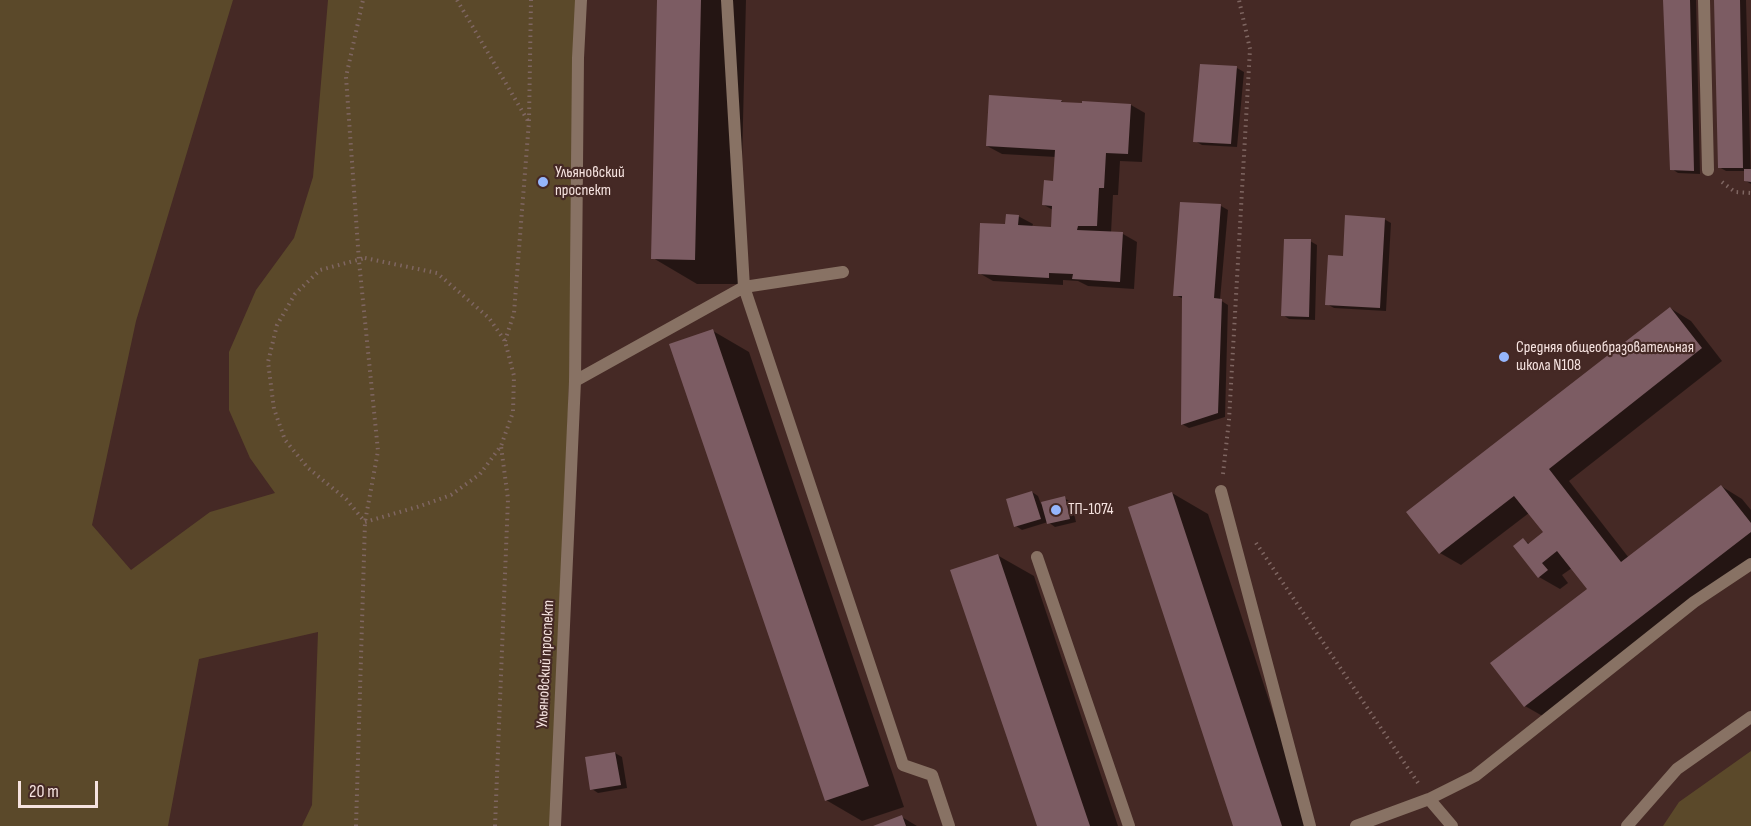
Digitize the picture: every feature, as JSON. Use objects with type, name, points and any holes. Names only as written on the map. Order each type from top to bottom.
[{"type":"street","name":"Ульяновский проспект","points":[[555,826],[575,381],[578,58],[581,0]]},
{"type":"street","points":[[727,0],[744,287],[903,765],[932,775],[949,826]]},
{"type":"street","points":[[1704,0],[1708,170]]},
{"type":"street","points":[[575,381],[744,287],[843,272]]},
{"type":"street","points":[[1221,491],[1310,826]]},
{"type":"street","points":[[1037,557],[1129,826]]},
{"type":"street","points":[[1356,826],[1429,799],[1475,776],[1694,602],[1751,564]]},
{"type":"street","points":[[1627,826],[1677,769],[1751,717]]},
{"type":"street","points":[[1429,799],[1452,826]]},
{"type":"path","points":[[356,826],[365,522],[378,451],[358,261],[346,77],[363,0]]},
{"type":"path","points":[[457,0],[528,121]]},
{"type":"path","points":[[505,341],[514,313],[528,121],[531,0]]},
{"type":"path","points":[[1221,491],[1229,420],[1250,49],[1239,0]]},
{"type":"path","points":[[1708,170],[1734,192],[1751,193]]},
{"type":"path","points":[[365,258],[437,273],[489,318],[505,341],[514,376],[513,412],[501,446],[480,474],[451,495],[365,522],[346,499],[308,468],[285,440],[274,409],[268,362],[278,325],[295,294],[320,270],[365,258]]},
{"type":"path","points":[[495,826],[508,499],[501,446]]},
{"type":"path","points":[[1254,539],[1429,799]]},
{"type":"shaded area","points":[[0,0],[233,0],[136,321],[92,525],[131,570],[210,512],[275,493],[250,458],[229,410],[229,352],[256,290],[294,238],[313,177],[328,0],[581,0],[555,826],[302,826],[312,805],[318,632],[199,659],[168,826],[0,826]]},
{"type":"shaded area","points":[[1751,751],[1751,826],[1663,826],[1679,802]]},
{"type":"building","points":[[657,0],[701,0],[695,260],[651,259]]},
{"type":"building","points":[[1663,0],[1690,0],[1694,171],[1670,170]]},
{"type":"building","points":[[1714,0],[1740,0],[1743,168],[1718,168]]},
{"type":"building","points":[[1200,64],[1237,66],[1231,144],[1193,142]]},
{"type":"building","points":[[989,95],[1062,100],[1061,102],[1131,104],[1128,154],[1106,153],[1104,188],[1099,188],[1097,226],[1078,226],[1077,230],[1123,232],[1120,282],[1072,279],[1073,274],[1049,273],[1049,278],[978,274],[980,223],[1005,224],[1006,214],[1019,215],[1018,225],[1051,227],[1052,206],[1042,205],[1044,180],[1053,181],[1055,150],[986,146]]},
{"type":"building","points":[[1744,169],[1751,169],[1751,182],[1744,181]]},
{"type":"building","points":[[1180,202],[1221,204],[1214,298],[1222,299],[1218,413],[1181,425],[1182,296],[1173,296]]},
{"type":"building","points":[[1345,215],[1385,218],[1380,308],[1325,305],[1328,255],[1343,256]]},
{"type":"building","points":[[1284,239],[1311,239],[1309,317],[1281,316]]},
{"type":"building","points":[[1670,307],[1702,348],[1549,469],[1621,562],[1721,485],[1751,523],[1751,532],[1524,707],[1490,663],[1587,589],[1557,551],[1542,563],[1548,570],[1538,578],[1513,546],[1523,538],[1528,544],[1543,532],[1514,496],[1439,554],[1406,512]]},
{"type":"building","points":[[713,329],[869,786],[825,801],[669,344]]},
{"type":"building","points":[[1032,491],[1041,519],[1014,527],[1006,499]]},
{"type":"building","points":[[1172,492],[1282,826],[1233,826],[1128,507]]},
{"type":"building","name":"ТП-1074","points":[[1065,496],[1070,519],[1047,524],[1041,502]]},
{"type":"building","points":[[998,554],[1090,826],[1037,826],[950,570]]},
{"type":"building","points":[[615,752],[621,785],[590,790],[585,757]]},
{"type":"building","points":[[902,815],[906,826],[873,826]]},
{"type":"place","name":"Ульяновский проспект","points":[[543,182]]},
{"type":"place","name":"Средняя общеобразовательная школа N108","points":[[1504,357]]},
{"type":"place","name":"ТП-1074","points":[[1056,510]]}]
